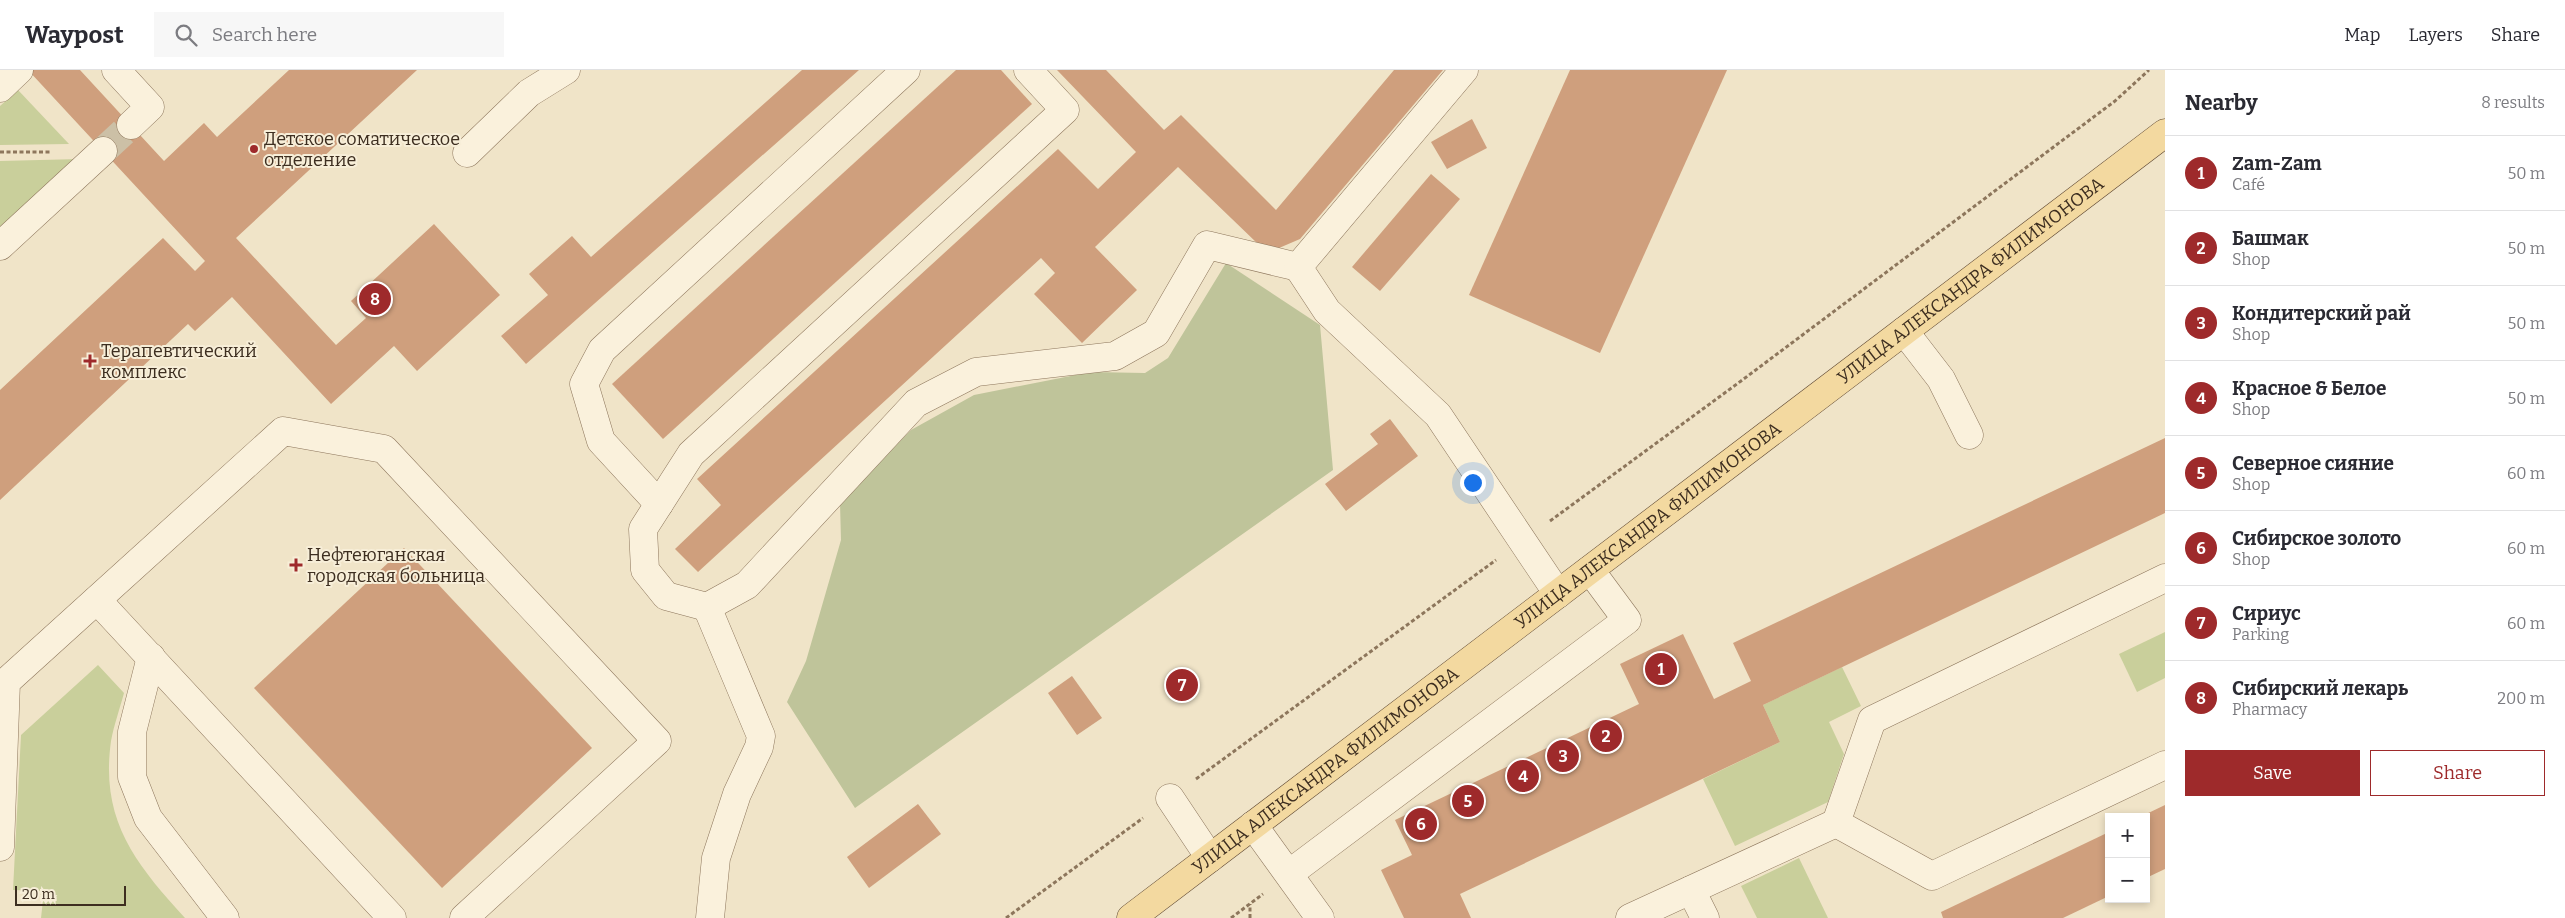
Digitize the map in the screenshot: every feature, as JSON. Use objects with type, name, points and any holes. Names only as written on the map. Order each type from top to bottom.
[{"type":"main road","name":"УЛИЦА АЛЕКСАНДРА ФИЛИМОНОВА","points":[[1131,918],[2165,133]]},
{"type":"lane","points":[[0,88],[19,70]]},
{"type":"lane","points":[[116,70],[150,107],[131,125]]},
{"type":"lane","points":[[467,153],[529,93],[566,70]]},
{"type":"lane","points":[[659,504],[601,441],[584,384],[602,350],[906,70]]},
{"type":"lane","points":[[1028,70],[1065,110],[691,454],[643,529],[645,570],[666,596],[707,607],[747,585],[916,403],[976,372],[1114,356],[1156,333],[1207,245],[1298,267],[1327,311],[1438,415],[1558,594]]},
{"type":"lane","points":[[1298,267],[1464,70]]},
{"type":"lane","points":[[0,246],[102,151]]},
{"type":"lane","points":[[1904,331],[1941,380],[1969,435]]},
{"type":"lane","points":[[0,847],[6,682],[283,431],[384,449],[657,741],[464,918]]},
{"type":"lane","points":[[1290,873],[1627,620],[1590,570]]},
{"type":"lane","points":[[1630,918],[1836,823],[1872,720],[2165,578]]},
{"type":"lane","points":[[97,600],[392,918]]},
{"type":"lane","points":[[707,607],[761,736],[759,747],[737,794],[716,858],[710,918]]},
{"type":"lane","points":[[151,658],[132,732],[132,777],[148,818],[225,918]]},
{"type":"lane","points":[[1836,823],[1932,876],[2165,765]]},
{"type":"lane","points":[[1170,798],[1210,858]]},
{"type":"lane","points":[[1253,825],[1290,873],[1320,918]]},
{"type":"lane","points":[[1692,890],[1705,918]]},
{"type":"path","points":[[1006,918],[1741,381],[2091,119],[2149,70]]},
{"type":"path","points":[[1250,904],[1250,918]]},
{"type":"green space","points":[[18,90],[69,144],[0,145],[0,106]]},
{"type":"green space","points":[[80,159],[0,233],[0,161]]},
{"type":"green space","points":[[1226,263],[1320,325],[1333,470],[855,808],[787,702],[806,661],[841,540],[840,503],[911,430],[974,395],[1091,372],[1145,373],[1168,358]]},
{"type":"green space","points":[[2165,632],[2165,678],[2137,692],[2119,654]]},
{"type":"green space","points":[[98,665],[124,693],[111,741],[109,769],[111,794],[116,817],[137,859],[185,918],[41,918],[44,891],[13,890],[21,735]]},
{"type":"green space","points":[[1842,667],[1861,706],[1829,722],[1844,754],[1828,802],[1735,846],[1703,779],[1780,742],[1763,705]]},
{"type":"green space","points":[[1799,858],[1828,918],[1757,918],[1741,886]]},
{"type":"building","points":[[28,70],[80,70],[164,161],[204,123],[217,137],[289,70],[417,70],[236,238],[336,345],[366,318],[351,301],[434,224],[500,295],[417,371],[394,346],[331,404],[232,297],[195,331],[188,324],[0,500],[0,390],[163,238],[195,271],[205,261]]},
{"type":"building","points":[[802,70],[859,70],[526,364],[501,336],[548,295],[529,274],[572,236],[591,257]]},
{"type":"building","points":[[956,70],[1001,70],[1032,104],[663,439],[612,384]]},
{"type":"building","points":[[1057,70],[1106,70],[1164,130],[1181,115],[1276,210],[1394,70],[1443,70],[1300,239],[1279,248],[1258,244],[1178,167],[1095,247],[1137,290],[1082,343],[1034,294],[1055,273],[1041,258],[698,572],[675,549],[721,505],[697,479],[1058,149],[1098,189],[1136,152]]},
{"type":"building","points":[[1570,70],[1727,70],[1600,353],[1469,295]]},
{"type":"building","points":[[1472,119],[1487,148],[1447,169],[1431,142]]},
{"type":"building","points":[[1431,174],[1460,199],[1380,291],[1352,267]]},
{"type":"building","points":[[1390,419],[1418,456],[1346,511],[1325,484],[1378,444],[1370,434]]},
{"type":"building","points":[[2165,438],[2165,513],[1763,705],[1780,742],[1460,894],[1471,918],[1404,918],[1381,870],[1412,855],[1395,820],[1639,704],[1620,664],[1683,634],[1714,699],[1751,681],[1733,643]]},
{"type":"building","points":[[404,548],[592,748],[442,888],[254,688]]},
{"type":"building","points":[[1072,676],[1102,718],[1077,735],[1048,693]]},
{"type":"building","points":[[918,804],[941,834],[869,888],[847,857]]},
{"type":"building","points":[[2165,805],[2165,869],[2150,876],[2150,813],[2148,813]]},
{"type":"building","points":[[2105,834],[2105,898],[2063,918],[1943,918],[1941,912]]},
{"type":"tunnel","points":[[103,151],[131,125]]},
{"type":"place","name":"Детское соматическое отделение","points":[[254,149]]},
{"type":"place","name":"Сибирский лекарь","points":[[375,299]]},
{"type":"place","name":"Терапевтический комплекс","points":[[90,361]]},
{"type":"place","name":"Нефтеюганская городская больница","points":[[296,565]]},
{"type":"place","name":"Zam-Zam","points":[[1661,669]]},
{"type":"place","name":"Сириус","points":[[1182,685]]},
{"type":"place","name":"Башмак","points":[[1606,736]]},
{"type":"place","name":"Кондитерский рай","points":[[1563,756]]},
{"type":"place","name":"Красное & Белое","points":[[1523,776]]},
{"type":"place","name":"Северное сияние","points":[[1468,801]]},
{"type":"place","name":"Сибирское золото","points":[[1421,824]]}]
